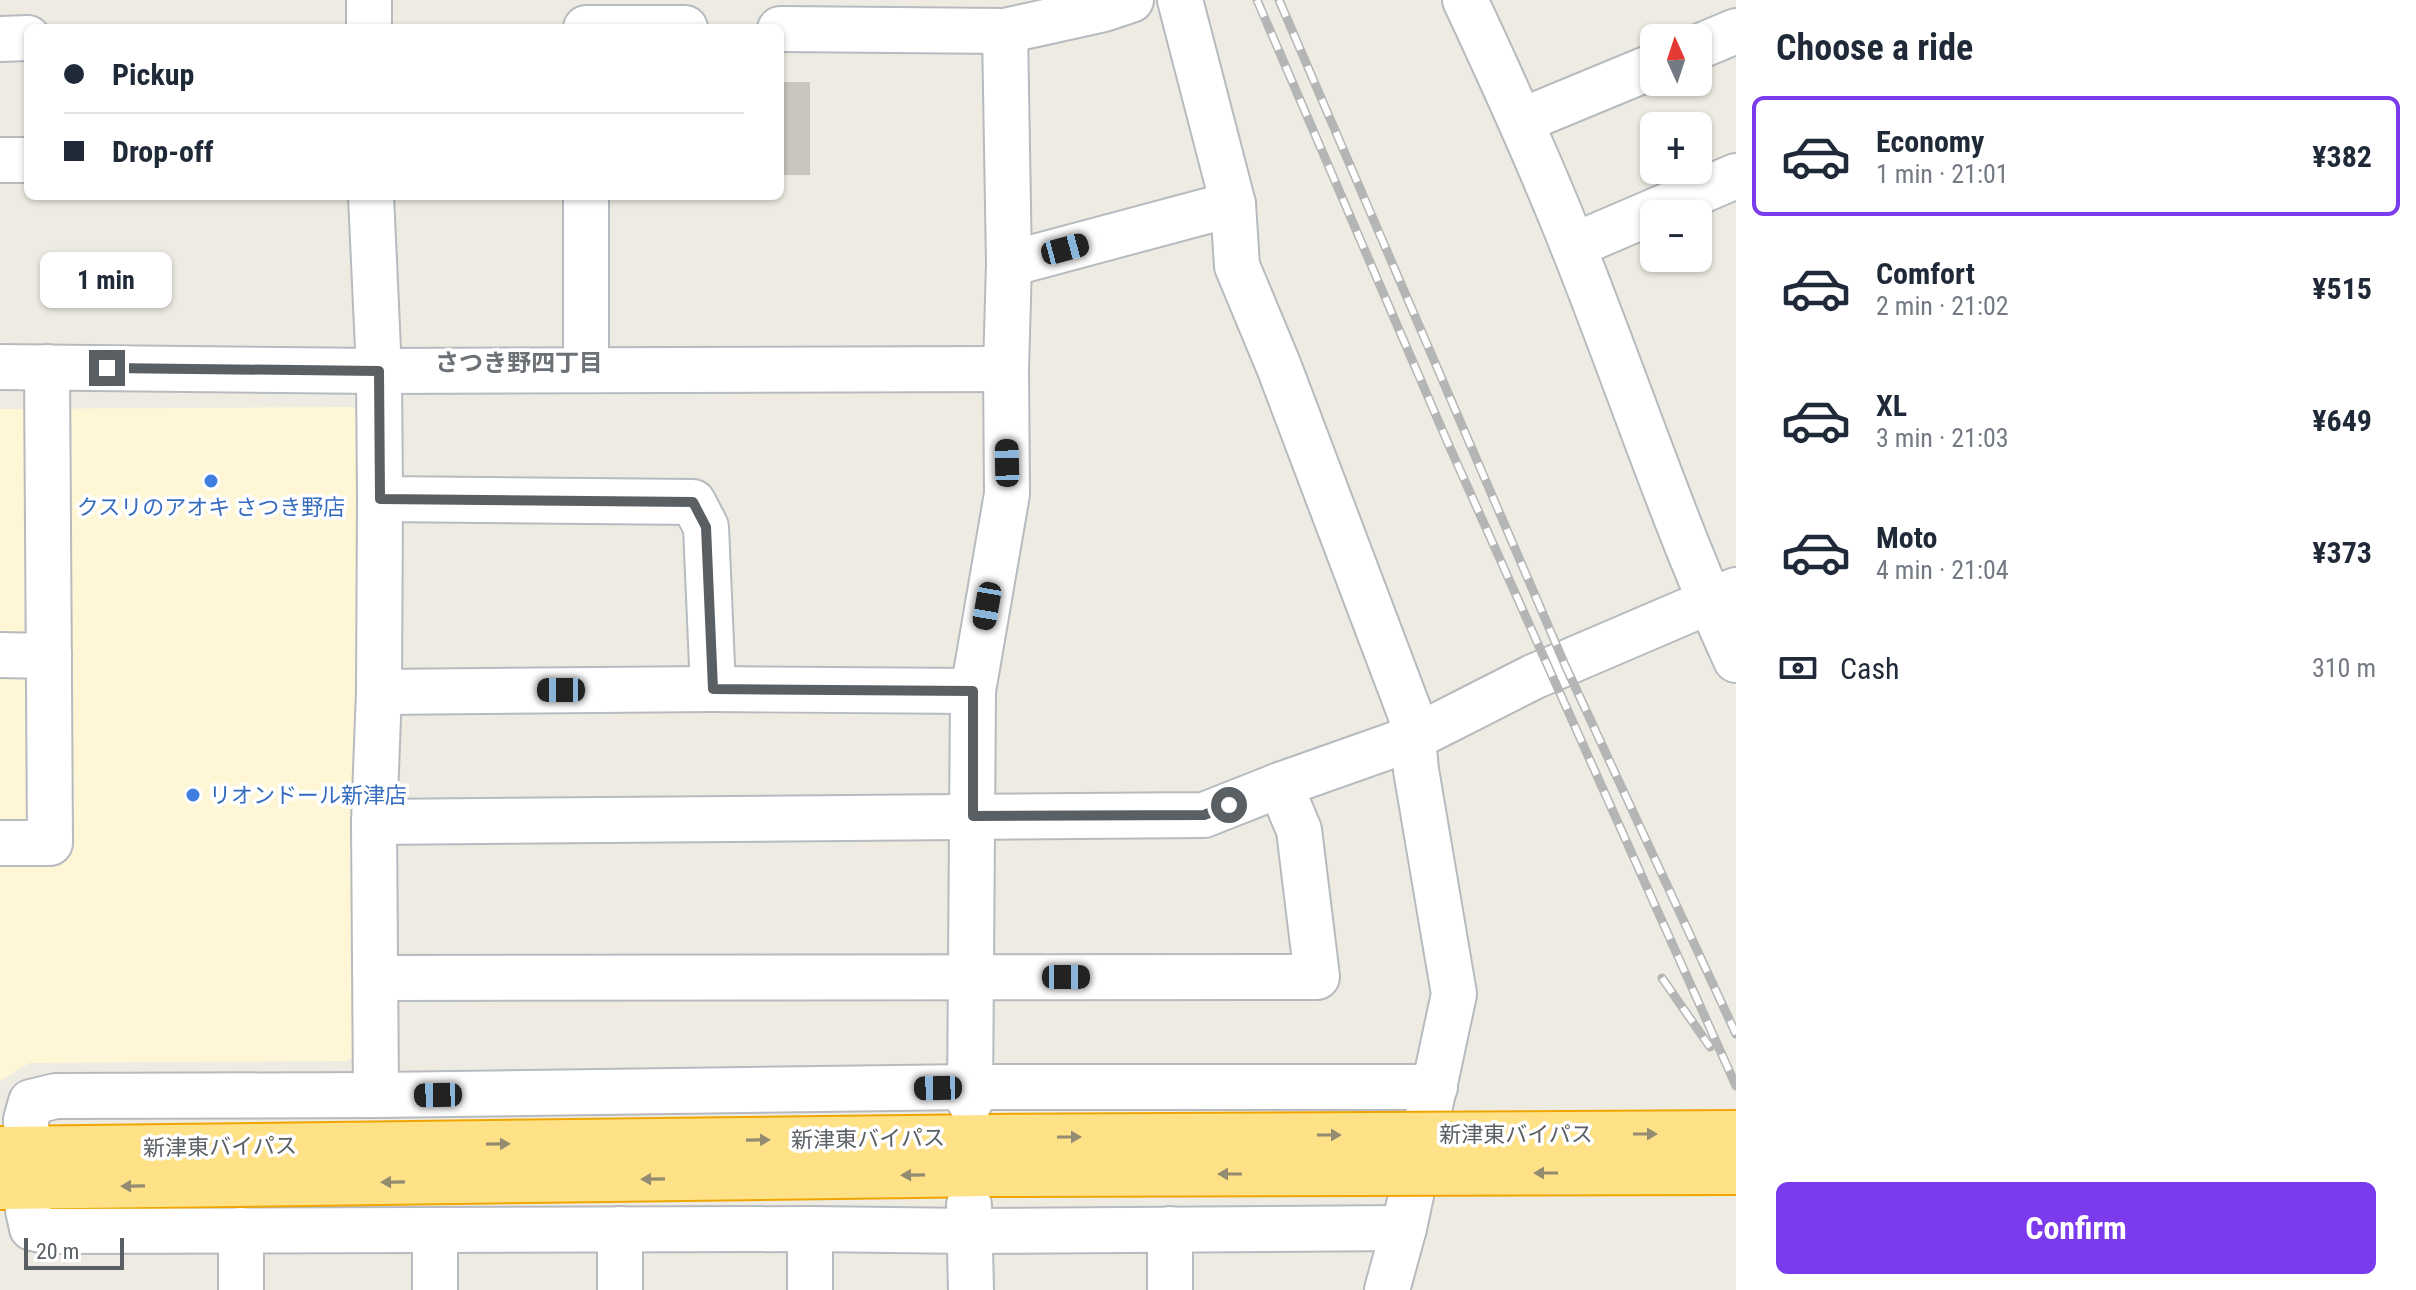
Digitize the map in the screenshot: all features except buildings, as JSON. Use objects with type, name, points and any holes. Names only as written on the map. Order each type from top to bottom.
[{"type":"highway","name":"新津東バイパス","points":[[14,1168],[977,1156],[1736,1133]]},
{"type":"highway","name":"新津東バイパス","points":[[977,1156],[1736,1172]]},
{"type":"street","points":[[369,0],[369,24]]},
{"type":"street","points":[[585,0],[586,24]]},
{"type":"street","points":[[784,29],[1005,31],[1131,0]]},
{"type":"street","points":[[1180,0],[1233,204],[1237,266],[1279,367],[1411,716],[1419,785],[1454,994],[1404,1228],[1387,1290]]},
{"type":"street","points":[[1465,0],[1521,121],[1722,595],[1736,660]]},
{"type":"street","points":[[971,1290],[977,1156],[972,977],[973,691],[1007,494],[1009,264],[1005,31]]},
{"type":"street","points":[[1712,41],[1736,31]]},
{"type":"street","points":[[0,39],[24,38]]},
{"type":"street","points":[[1521,121],[1640,72]]},
{"type":"street","points":[[0,160],[24,160]]},
{"type":"street","points":[[1573,246],[1736,176]]},
{"type":"street","points":[[371,200],[379,371],[380,499],[379,692],[374,822],[376,1095]]},
{"type":"street","points":[[586,200],[586,370]]},
{"type":"street","points":[[1009,264],[1233,204]]},
{"type":"street","points":[[0,367],[379,371],[1006,369]]},
{"type":"street","points":[[0,843],[50,843],[47,367]]},
{"type":"street","points":[[380,499],[693,502],[706,527],[713,689]]},
{"type":"street","points":[[374,822],[1204,815],[1413,738],[1533,677],[1722,595]]},
{"type":"street","points":[[0,655],[49,656]]},
{"type":"street","points":[[379,692],[713,689],[973,691]]},
{"type":"street","points":[[376,978],[1317,977],[1299,830],[1280,785]]},
{"type":"street","points":[[1404,1228],[1170,1229],[977,1156],[810,1229],[46,1231],[32,1228],[14,1168],[31,1102],[56,1096],[376,1095],[977,1156],[1435,1087]]},
{"type":"street","points":[[620,1229],[620,1290]]},
{"type":"street","points":[[810,1229],[810,1290]]},
{"type":"street","points":[[1170,1229],[1170,1290]]},
{"type":"street","points":[[241,1230],[241,1290]]},
{"type":"street","points":[[435,1230],[435,1290]]},
{"type":"shaded area","points":[[352,407],[362,414],[359,1052],[348,1061],[29,1063],[0,1081],[0,409]]},
{"type":"railway","points":[[1257,0],[1447,441],[1736,1086]]},
{"type":"railway","points":[[1279,0],[1565,665],[1736,1034]]},
{"type":"railway","points":[[1662,978],[1710,1047]]},
{"type":"place","name":"クスリのアオキ さつき野店","points":[[211,481]]},
{"type":"place","name":"リオンドール新津店","points":[[193,795]]},
{"type":"district","name":"さつき野四丁目","points":[[519,363]]},
{"type":"route","points":[[107,368],[379,371],[380,499],[693,502],[706,527],[713,689],[973,691],[973,816],[1204,815],[1229,805]]}]
